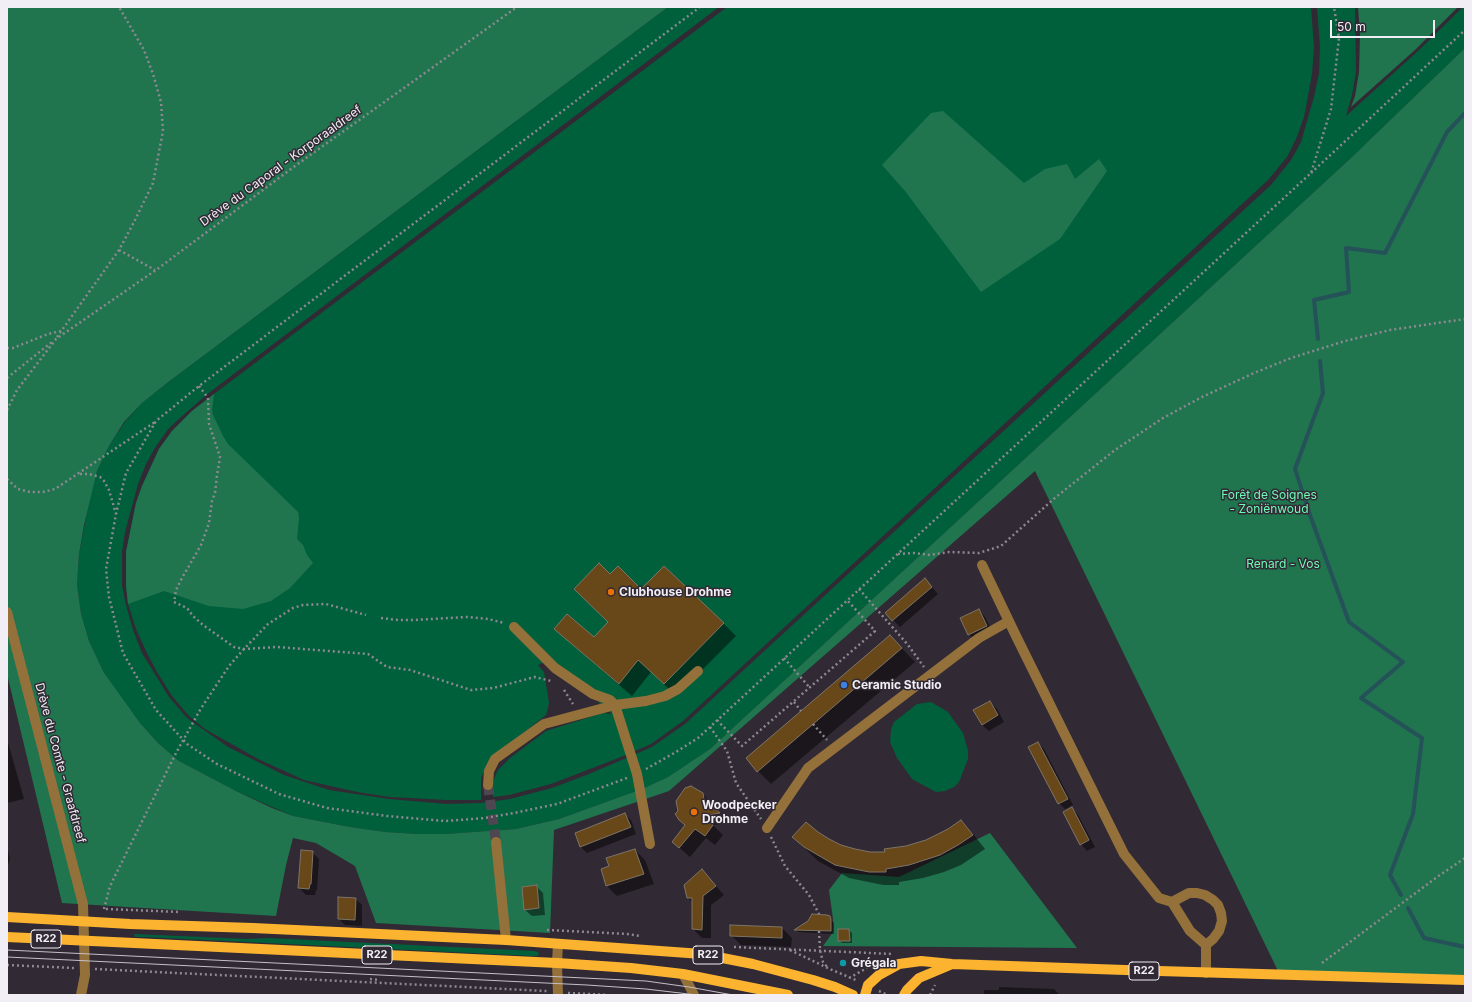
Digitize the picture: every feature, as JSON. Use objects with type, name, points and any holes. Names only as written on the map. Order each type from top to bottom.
[{"type":"main road","name":"R22","points":[[7,917],[84,922],[506,940],[702,954],[760,966],[820,982],[853,995]]},
{"type":"main road","name":"R22","points":[[7,937],[557,963],[631,968],[682,974],[788,995]]},
{"type":"main road","name":"R22","points":[[865,995],[868,985],[873,979],[899,964],[921,961],[952,964],[1312,977],[1465,980]]},
{"type":"main road","name":"R22","points":[[904,995],[919,978],[952,964]]},
{"type":"street","points":[[982,565],[1124,854],[1160,898],[1172,902],[1190,931],[1206,945],[1206,973]]},
{"type":"street","name":"Drève du Comte - Graafdreef","points":[[7,612],[83,904],[85,980],[81,995]]},
{"type":"street","points":[[767,828],[808,768],[979,638],[1009,621]]},
{"type":"street","points":[[514,627],[555,668],[593,694],[610,700],[615,705],[637,774],[650,844]]},
{"type":"street","points":[[488,785],[489,771],[495,760],[544,724],[615,705],[646,701],[665,696],[678,690],[698,671]]},
{"type":"street","points":[[496,842],[506,940]]},
{"type":"street","points":[[1172,902],[1190,893],[1197,893],[1213,900],[1218,905],[1222,921],[1219,930],[1213,939],[1206,945]]},
{"type":"street","points":[[558,944],[558,994]]},
{"type":"street","points":[[682,974],[694,995]]},
{"type":"path","points":[[7,410],[17,390],[56,339],[119,250],[153,183],[163,131],[161,102],[154,74],[144,50],[119,7]]},
{"type":"path","name":"Drève du Caporal - Korporaaldreef","points":[[56,339],[156,270],[302,161],[517,7]]},
{"type":"path","points":[[7,479],[18,489],[30,492],[44,492],[55,490],[79,474],[156,421],[199,386],[700,7]]},
{"type":"path","points":[[1311,173],[1331,109],[1339,38],[1334,7]]},
{"type":"path","points":[[156,421],[126,473],[116,514],[106,569],[109,597],[123,653],[156,710],[183,740],[217,764],[279,794],[327,808],[419,819],[453,820],[485,818],[557,804],[637,774],[698,738],[1465,30]]},
{"type":"path","points":[[119,250],[156,270]]},
{"type":"path","points":[[897,554],[914,553],[930,555],[949,552],[980,553],[1001,546],[1056,497],[1115,450],[1163,418],[1202,397],[1291,358],[1345,341],[1390,330],[1465,319]]},
{"type":"path","points":[[7,348],[13,348],[48,334],[61,331]]},
{"type":"path","points":[[7,378],[56,339]]},
{"type":"path","points":[[199,386],[208,398],[209,424],[220,457],[209,524],[200,545],[176,590],[174,602],[187,608],[203,625],[229,645],[234,647],[244,649],[277,648],[368,654],[387,667],[410,670],[471,690],[493,688],[535,677],[553,681]]},
{"type":"path","points":[[79,474],[89,474],[100,477],[104,481],[110,490],[116,514]]},
{"type":"path","points":[[859,589],[908,645],[930,676]]},
{"type":"path","points":[[717,720],[742,746],[875,631],[847,600]]},
{"type":"path","points":[[104,909],[110,886],[183,740],[200,710],[229,666],[244,649],[268,624],[293,608],[303,605],[326,604],[366,615]]},
{"type":"path","points":[[381,618],[414,620],[467,617],[498,621],[514,627]]},
{"type":"path","points":[[784,658],[810,688]]},
{"type":"path","points":[[563,689],[580,714]]},
{"type":"path","points":[[794,702],[801,711]]},
{"type":"path","points":[[813,724],[833,748]]},
{"type":"path","points":[[1312,977],[1322,964],[1437,877],[1465,858]]},
{"type":"path","points":[[819,931],[822,962],[830,970]]},
{"type":"path","points":[[751,948],[898,954]]},
{"type":"path","points":[[790,949],[830,970],[849,977]]},
{"type":"path","points":[[7,965],[64,968]]},
{"type":"path","points":[[128,970],[558,994],[608,995]]},
{"type":"path","points":[[370,979],[379,980]]},
{"type":"green space","name":"Forêt de Soignes - Zoniënwoud","points":[[7,7],[668,7],[142,403],[124,422],[109,446],[97,471],[84,525],[79,554],[77,585],[81,614],[89,641],[104,673],[140,723],[158,743],[179,761],[272,808],[293,816],[350,827],[385,832],[417,834],[446,834],[516,829],[559,819],[642,789],[668,777],[710,749],[1352,157],[1465,48],[1465,980],[1279,973],[1035,471],[669,791],[554,830],[550,933],[376,923],[355,866],[316,843],[293,838],[276,916],[62,903],[7,674]]},
{"type":"green space","points":[[668,7],[719,7],[206,395],[169,428],[156,446],[146,464],[138,484],[125,532],[122,552],[122,586],[126,605],[133,630],[142,653],[169,697],[187,718],[228,747],[284,775],[329,790],[389,799],[446,804],[481,803],[510,799],[552,788],[652,747],[685,724],[1271,185],[1291,160],[1301,142],[1314,97],[1319,74],[1320,47],[1317,7],[1355,7],[1356,72],[1346,116],[1417,52],[1463,7],[1465,7],[1465,48],[1352,157],[710,749],[668,777],[642,789],[559,819],[516,829],[446,834],[417,834],[385,832],[350,827],[293,816],[238,792],[179,761],[158,743],[140,723],[104,673],[89,641],[81,614],[77,585],[79,554],[91,492],[97,471],[109,446],[125,422],[142,403],[167,383]]},
{"type":"green space","points":[[727,7],[1311,7],[1314,47],[1312,74],[1304,117],[1296,139],[1287,157],[1268,180],[683,721],[651,744],[551,784],[509,795],[493,797],[492,784],[498,770],[510,758],[546,731],[603,713],[611,714],[608,707],[600,706],[599,702],[545,662],[538,665],[544,672],[549,703],[546,715],[490,760],[481,778],[481,800],[390,797],[357,792],[304,780],[258,759],[205,729],[189,716],[172,696],[157,672],[136,629],[128,604],[126,585],[126,552],[136,503],[159,449],[172,431],[192,411],[214,394]]},
{"type":"green space","points":[[1358,7],[1458,7],[1416,49],[1351,107],[1355,96],[1359,72],[1360,34]]},
{"type":"green space","points":[[943,111],[1024,183],[1045,169],[1067,164],[1075,179],[1099,159],[1107,171],[1060,239],[981,292],[905,191],[882,165],[931,113]]},
{"type":"green space","points":[[214,394],[212,410],[213,415],[223,436],[228,444],[298,512],[299,518],[297,539],[303,545],[307,555],[313,563],[290,588],[271,601],[243,609],[209,606],[164,591],[128,604],[126,585],[126,552],[136,503],[142,486],[159,449],[172,431],[192,411]]},
{"type":"green space","points":[[931,702],[948,712],[963,733],[968,751],[968,759],[959,782],[954,787],[945,791],[936,792],[912,779],[897,758],[890,742],[891,729],[894,722],[917,704]]},
{"type":"green space","points":[[990,833],[1077,948],[823,946],[833,932],[833,919],[829,890],[842,873],[899,877]]},
{"type":"green space","points":[[134,934],[247,939],[268,938],[534,951],[538,952],[539,954],[537,956],[532,956],[135,937]]},
{"type":"building","points":[[599,563],[610,574],[618,566],[641,589],[664,566],[724,623],[664,684],[638,660],[619,684],[554,629],[567,614],[594,637],[608,622],[574,589]]},
{"type":"building","points":[[925,578],[932,587],[892,621],[885,613]]},
{"type":"building","points":[[979,609],[987,626],[968,635],[960,618]]},
{"type":"building","points":[[890,635],[902,648],[757,772],[746,758]]},
{"type":"building","points":[[990,701],[998,715],[982,725],[973,710]]},
{"type":"building","points":[[1038,742],[1068,799],[1058,804],[1028,747]]},
{"type":"building","points":[[691,786],[703,793],[704,799],[720,813],[703,816],[713,825],[705,836],[695,829],[679,848],[672,842],[685,825],[675,814],[678,811],[676,801],[685,788]]},
{"type":"building","points":[[1072,807],[1089,840],[1080,845],[1063,812]]},
{"type":"building","points":[[625,813],[631,827],[580,847],[575,833]]},
{"type":"building","points":[[961,820],[973,835],[940,855],[909,865],[886,869],[886,872],[869,872],[835,865],[804,847],[792,837],[806,822],[818,832],[841,845],[870,852],[885,852],[884,849],[906,846],[926,840],[948,829]]},
{"type":"building","points":[[635,849],[644,874],[606,886],[601,869],[609,866],[606,858]]},
{"type":"building","points":[[301,850],[313,851],[311,884],[309,889],[298,888]]},
{"type":"building","points":[[702,869],[716,886],[703,896],[702,930],[692,929],[692,898],[687,898],[684,885]]},
{"type":"building","points":[[537,885],[539,908],[524,910],[522,887]]},
{"type":"building","points":[[338,897],[356,898],[355,920],[338,919]]},
{"type":"building","points":[[812,914],[830,916],[831,931],[794,930],[808,921]]},
{"type":"building","points":[[730,925],[782,927],[782,938],[730,936]]},
{"type":"building","points":[[838,929],[849,929],[850,941],[838,941]]},
{"type":"waterway","points":[[1318,339],[1314,300],[1349,292],[1346,248],[1385,253],[1447,132],[1465,113]]},
{"type":"waterway","points":[[1320,361],[1323,393],[1295,469],[1349,622],[1403,662],[1361,698],[1422,738],[1413,814],[1390,875],[1401,895]]},
{"type":"waterway","points":[[1408,908],[1424,938],[1465,947]]},
{"type":"tunnel","points":[[488,785],[496,842]]},
{"type":"tram line","points":[[7,950],[646,981],[733,995]]},
{"type":"tram line","points":[[7,957],[587,985],[646,989],[697,995]]},
{"type":"place","name":"Clubhouse Drohme","points":[[611,592]]},
{"type":"place","name":"Ceramic Studio","points":[[844,685]]},
{"type":"place","name":"Woodpecker Drohme","points":[[694,812]]},
{"type":"place","name":"Grégala","points":[[843,963]]},
{"type":"park label","name":"Renard - Vos","points":[[1283,564]]}]
